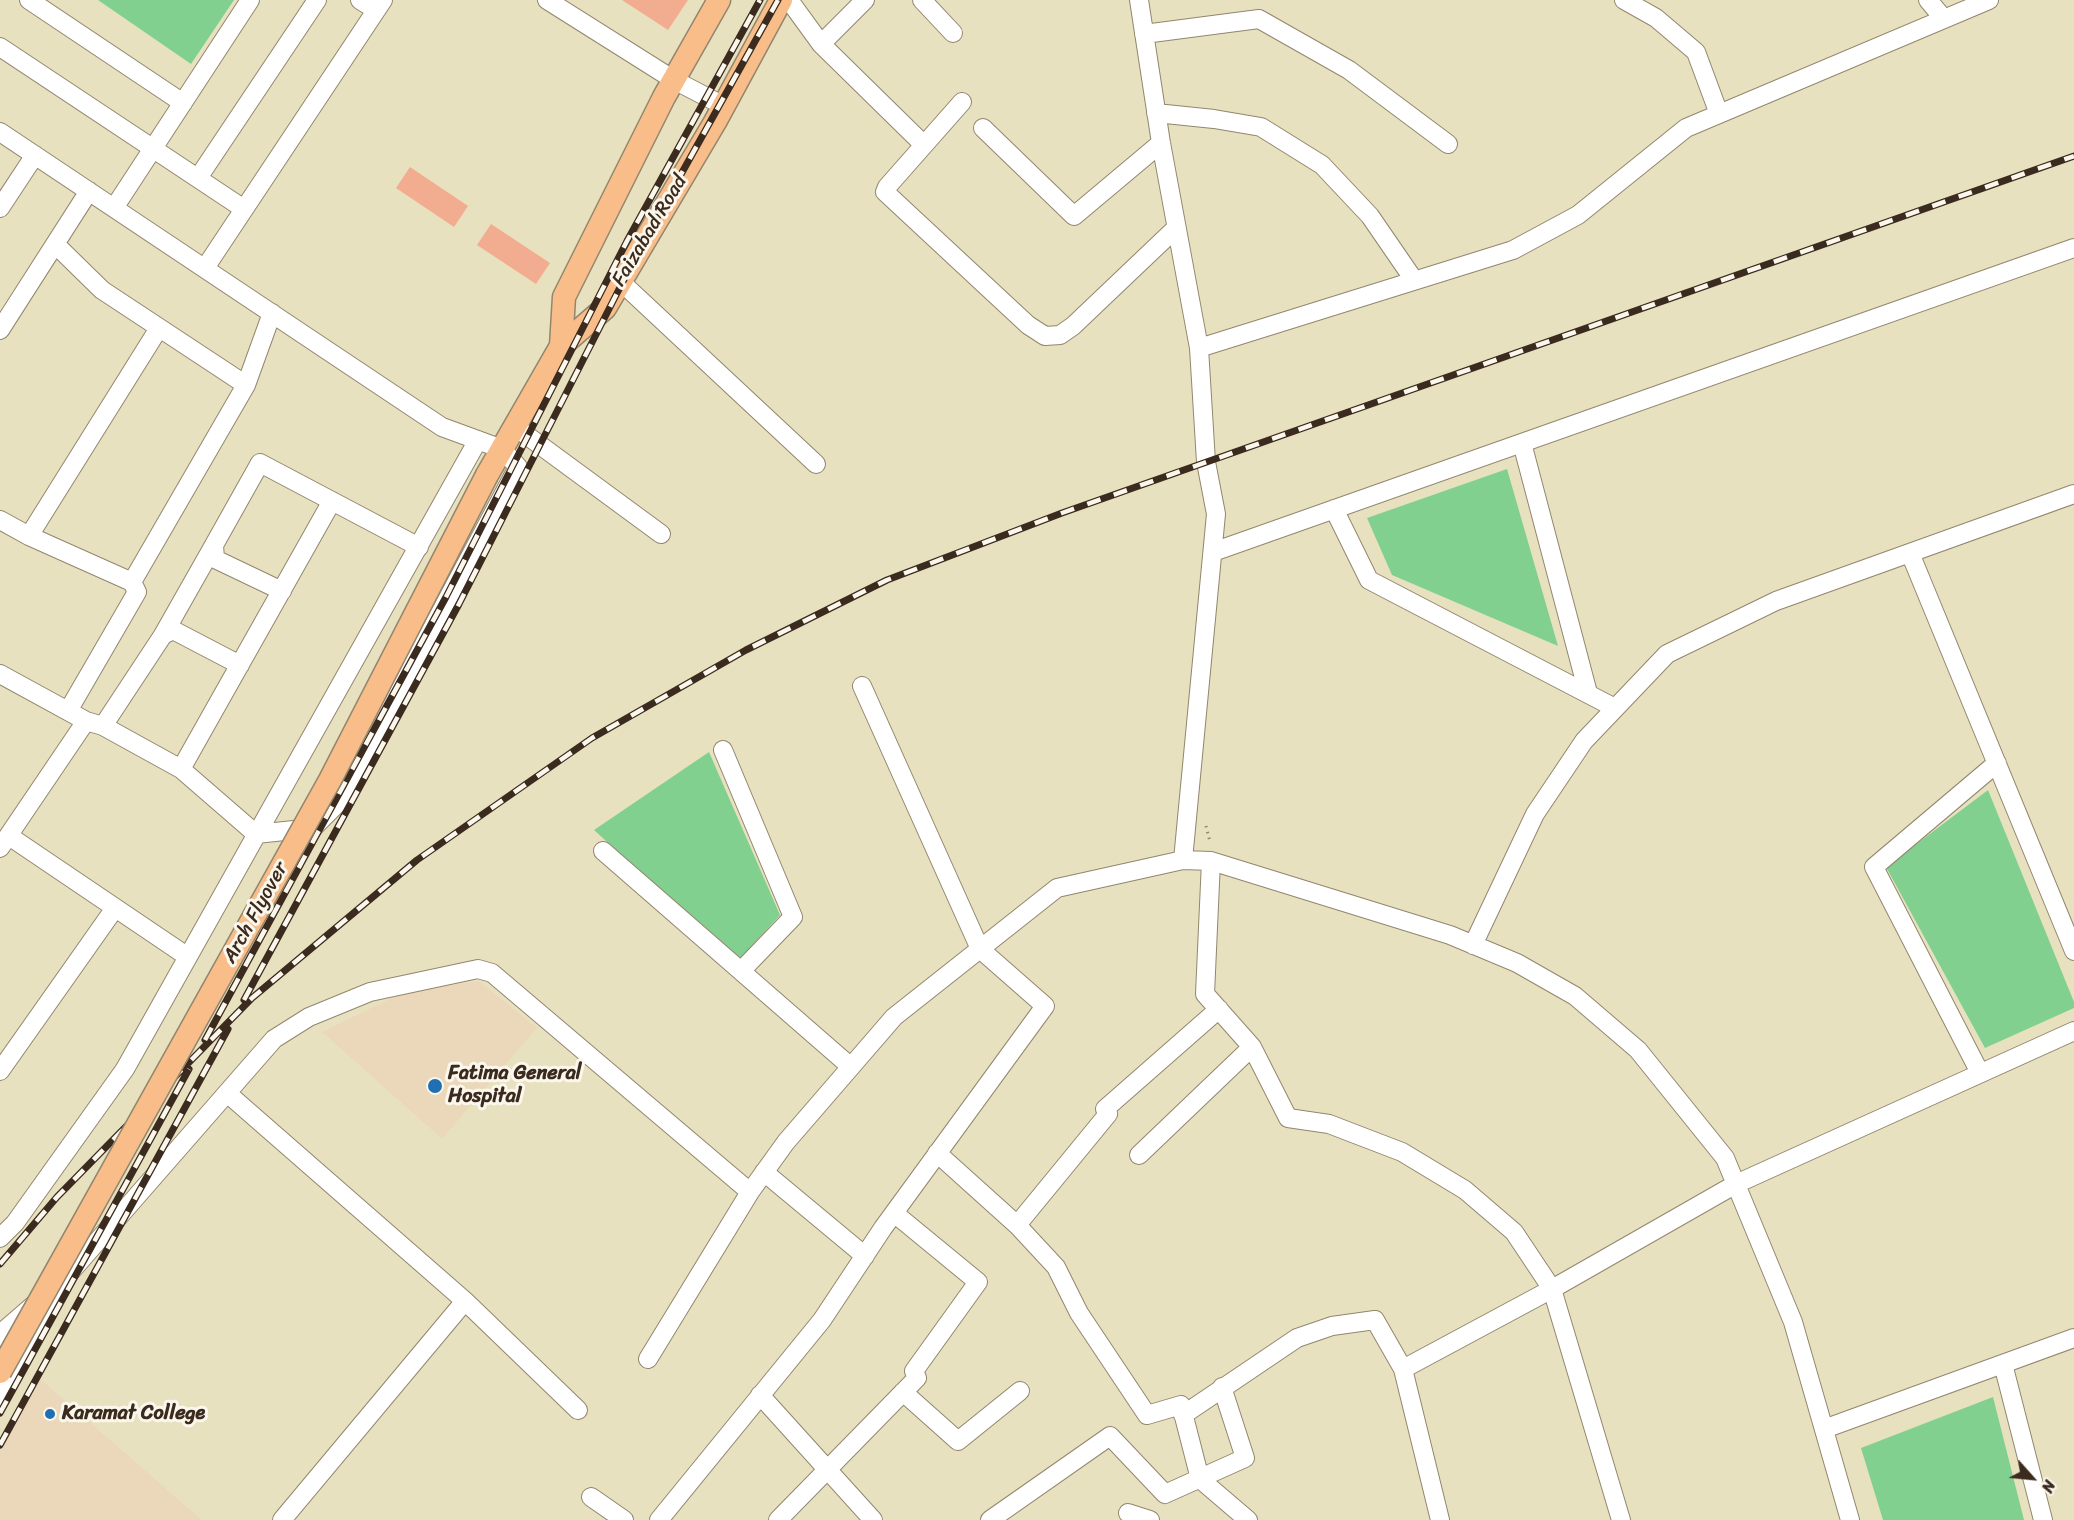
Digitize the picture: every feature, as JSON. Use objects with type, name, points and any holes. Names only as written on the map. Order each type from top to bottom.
[{"type":"main road","points":[[561,346],[564,297],[674,80],[719,0]]},
{"type":"main road","name":"Faizabad Road","points":[[502,449],[561,346],[605,308],[724,106],[781,0]]},
{"type":"main road","name":"Arch Flyover","points":[[0,1372],[324,791],[502,449]]},
{"type":"street","points":[[29,0],[183,103]]},
{"type":"street","points":[[114,208],[250,0]]},
{"type":"street","points":[[198,178],[317,0]]},
{"type":"street","points":[[205,268],[379,5],[360,0]]},
{"type":"street","points":[[547,0],[674,80],[724,106]]},
{"type":"street","points":[[789,0],[821,44],[924,145]]},
{"type":"street","points":[[821,44],[865,0]]},
{"type":"street","points":[[922,0],[953,33]]},
{"type":"street","points":[[1139,0],[1161,143],[1199,348],[1206,462],[1216,514],[1183,860]]},
{"type":"street","points":[[1624,0],[1656,18],[1696,52],[1719,114]]},
{"type":"street","points":[[1928,0],[1944,19]]},
{"type":"street","points":[[1199,348],[1513,250],[1578,215],[1686,128],[1989,0]]},
{"type":"street","points":[[1144,34],[1259,19],[1349,70],[1448,144]]},
{"type":"street","points":[[0,47],[244,209]]},
{"type":"street","points":[[962,102],[885,192],[1028,325],[1045,336],[1060,335],[1073,326],[1176,228]]},
{"type":"street","points":[[1156,113],[1261,127],[1322,165],[1370,216],[1414,280]]},
{"type":"street","points":[[983,128],[1074,216],[1161,143]]},
{"type":"street","points":[[0,132],[442,427],[502,449],[518,467],[339,802],[312,828],[256,834],[181,769],[0,674]]},
{"type":"street","points":[[0,208],[35,155]]},
{"type":"street","points":[[0,330],[89,191]]},
{"type":"street","points":[[55,244],[102,290],[246,385]]},
{"type":"street","points":[[1212,552],[2074,248]]},
{"type":"street","points":[[620,281],[816,464]]},
{"type":"street","points":[[132,582],[246,385],[272,314]]},
{"type":"street","points":[[29,536],[159,328]]},
{"type":"street","points":[[514,426],[661,534]]},
{"type":"street","points":[[0,1238],[15,1222],[126,1069],[478,440]]},
{"type":"street","points":[[1522,443],[1588,693]]},
{"type":"street","points":[[188,957],[115,908],[4,842],[163,635],[260,464],[419,547]]},
{"type":"street","points":[[1473,945],[1535,814],[1584,741],[1667,654],[1776,601],[2074,494]]},
{"type":"street","points":[[181,769],[332,501]]},
{"type":"street","points":[[1334,509],[1369,580],[1616,708]]},
{"type":"street","points":[[0,520],[29,536],[132,582],[137,592],[68,711]]},
{"type":"street","points":[[214,545],[215,559],[282,591]]},
{"type":"street","points":[[1910,553],[2074,951]]},
{"type":"street","points":[[163,635],[173,630],[240,665]]},
{"type":"street","points":[[659,1520],[822,1320],[894,1213],[1045,1006],[980,949],[862,686]]},
{"type":"street","points":[[723,750],[793,917],[741,971]]},
{"type":"street","points":[[1980,1073],[1874,867],[1997,763]]},
{"type":"street","points":[[603,851],[851,1067]]},
{"type":"street","points":[[648,1359],[750,1192],[786,1142],[894,1017],[1057,888],[1183,860],[1210,861],[1450,935],[1517,963],[1575,996],[1638,1050],[1725,1158],[1793,1322],[1850,1520]]},
{"type":"street","points":[[1210,861],[1205,994],[1252,1047],[1288,1118],[1329,1124],[1402,1152],[1465,1190],[1514,1232],[1552,1289],[1622,1520]]},
{"type":"street","points":[[0,1071],[115,908]]},
{"type":"street","points":[[0,1340],[7,1328],[67,1276],[274,1039],[309,1017],[370,992],[478,969],[492,974],[750,1192]]},
{"type":"street","points":[[1017,1225],[1108,1114],[1105,1109],[1219,1009]]},
{"type":"street","points":[[1403,1369],[1552,1289],[1736,1184],[2074,1031]]},
{"type":"street","points":[[1140,1155],[1252,1047]]},
{"type":"street","points":[[227,1093],[465,1301],[578,1410]]},
{"type":"street","points":[[937,1153],[1017,1225],[1056,1267],[1079,1313],[1147,1415],[1181,1405],[1200,1479],[1248,1520]]},
{"type":"street","points":[[764,1173],[865,1255]]},
{"type":"street","points":[[778,1520],[917,1378],[914,1371],[978,1282],[894,1213]]},
{"type":"street","points":[[0,1398],[67,1276]]},
{"type":"street","points":[[282,1520],[465,1301]]},
{"type":"street","points":[[1183,1414],[1297,1338],[1332,1326],[1375,1320],[1403,1369],[1440,1520]]},
{"type":"street","points":[[1824,1429],[2074,1338]]},
{"type":"street","points":[[2003,1364],[2043,1520]]},
{"type":"street","points":[[990,1520],[1110,1436],[1165,1494],[1245,1458],[1222,1387]]},
{"type":"street","points":[[903,1392],[958,1441],[1020,1391]]},
{"type":"street","points":[[760,1395],[873,1520]]},
{"type":"street","points":[[591,1497],[624,1520]]},
{"type":"street","points":[[1128,1513],[1150,1520]]},
{"type":"shaded area","name":"Fatima General Hospital","points":[[479,981],[537,1028],[442,1139],[322,1032],[402,993]]},
{"type":"shaded area","name":"Karamat College","points":[[39,1378],[202,1520],[0,1520],[0,1450]]},
{"type":"green space","points":[[98,0],[234,0],[191,64]]},
{"type":"green space","points":[[1507,469],[1558,646],[1392,575],[1367,518]]},
{"type":"green space","points":[[709,752],[780,915],[738,961],[594,830]]},
{"type":"green space","points":[[1988,790],[2074,1002],[2074,1008],[1985,1048],[1886,867]]},
{"type":"green space","points":[[1993,1397],[2024,1520],[1883,1520],[1861,1448]]},
{"type":"building","points":[[622,0],[688,0],[668,30]]},
{"type":"building","points":[[410,167],[468,206],[454,227],[396,188]]},
{"type":"building","points":[[491,224],[550,263],[536,284],[477,245]]},
{"type":"railway","points":[[205,1040],[446,597],[627,241],[760,0]]},
{"type":"railway","points":[[244,1000],[459,604],[640,248],[778,0]]},
{"type":"railway","points":[[0,1264],[57,1197],[252,998],[417,860],[592,738],[746,650],[887,580],[1062,513],[2074,156]]},
{"type":"railway","points":[[0,1445],[228,1029]]},
{"type":"railway","points":[[0,1413],[189,1069]]},
{"type":"place","name":"Fatima General Hospital","points":[[435,1086]]},
{"type":"place","name":"Karamat College","points":[[50,1414]]}]
